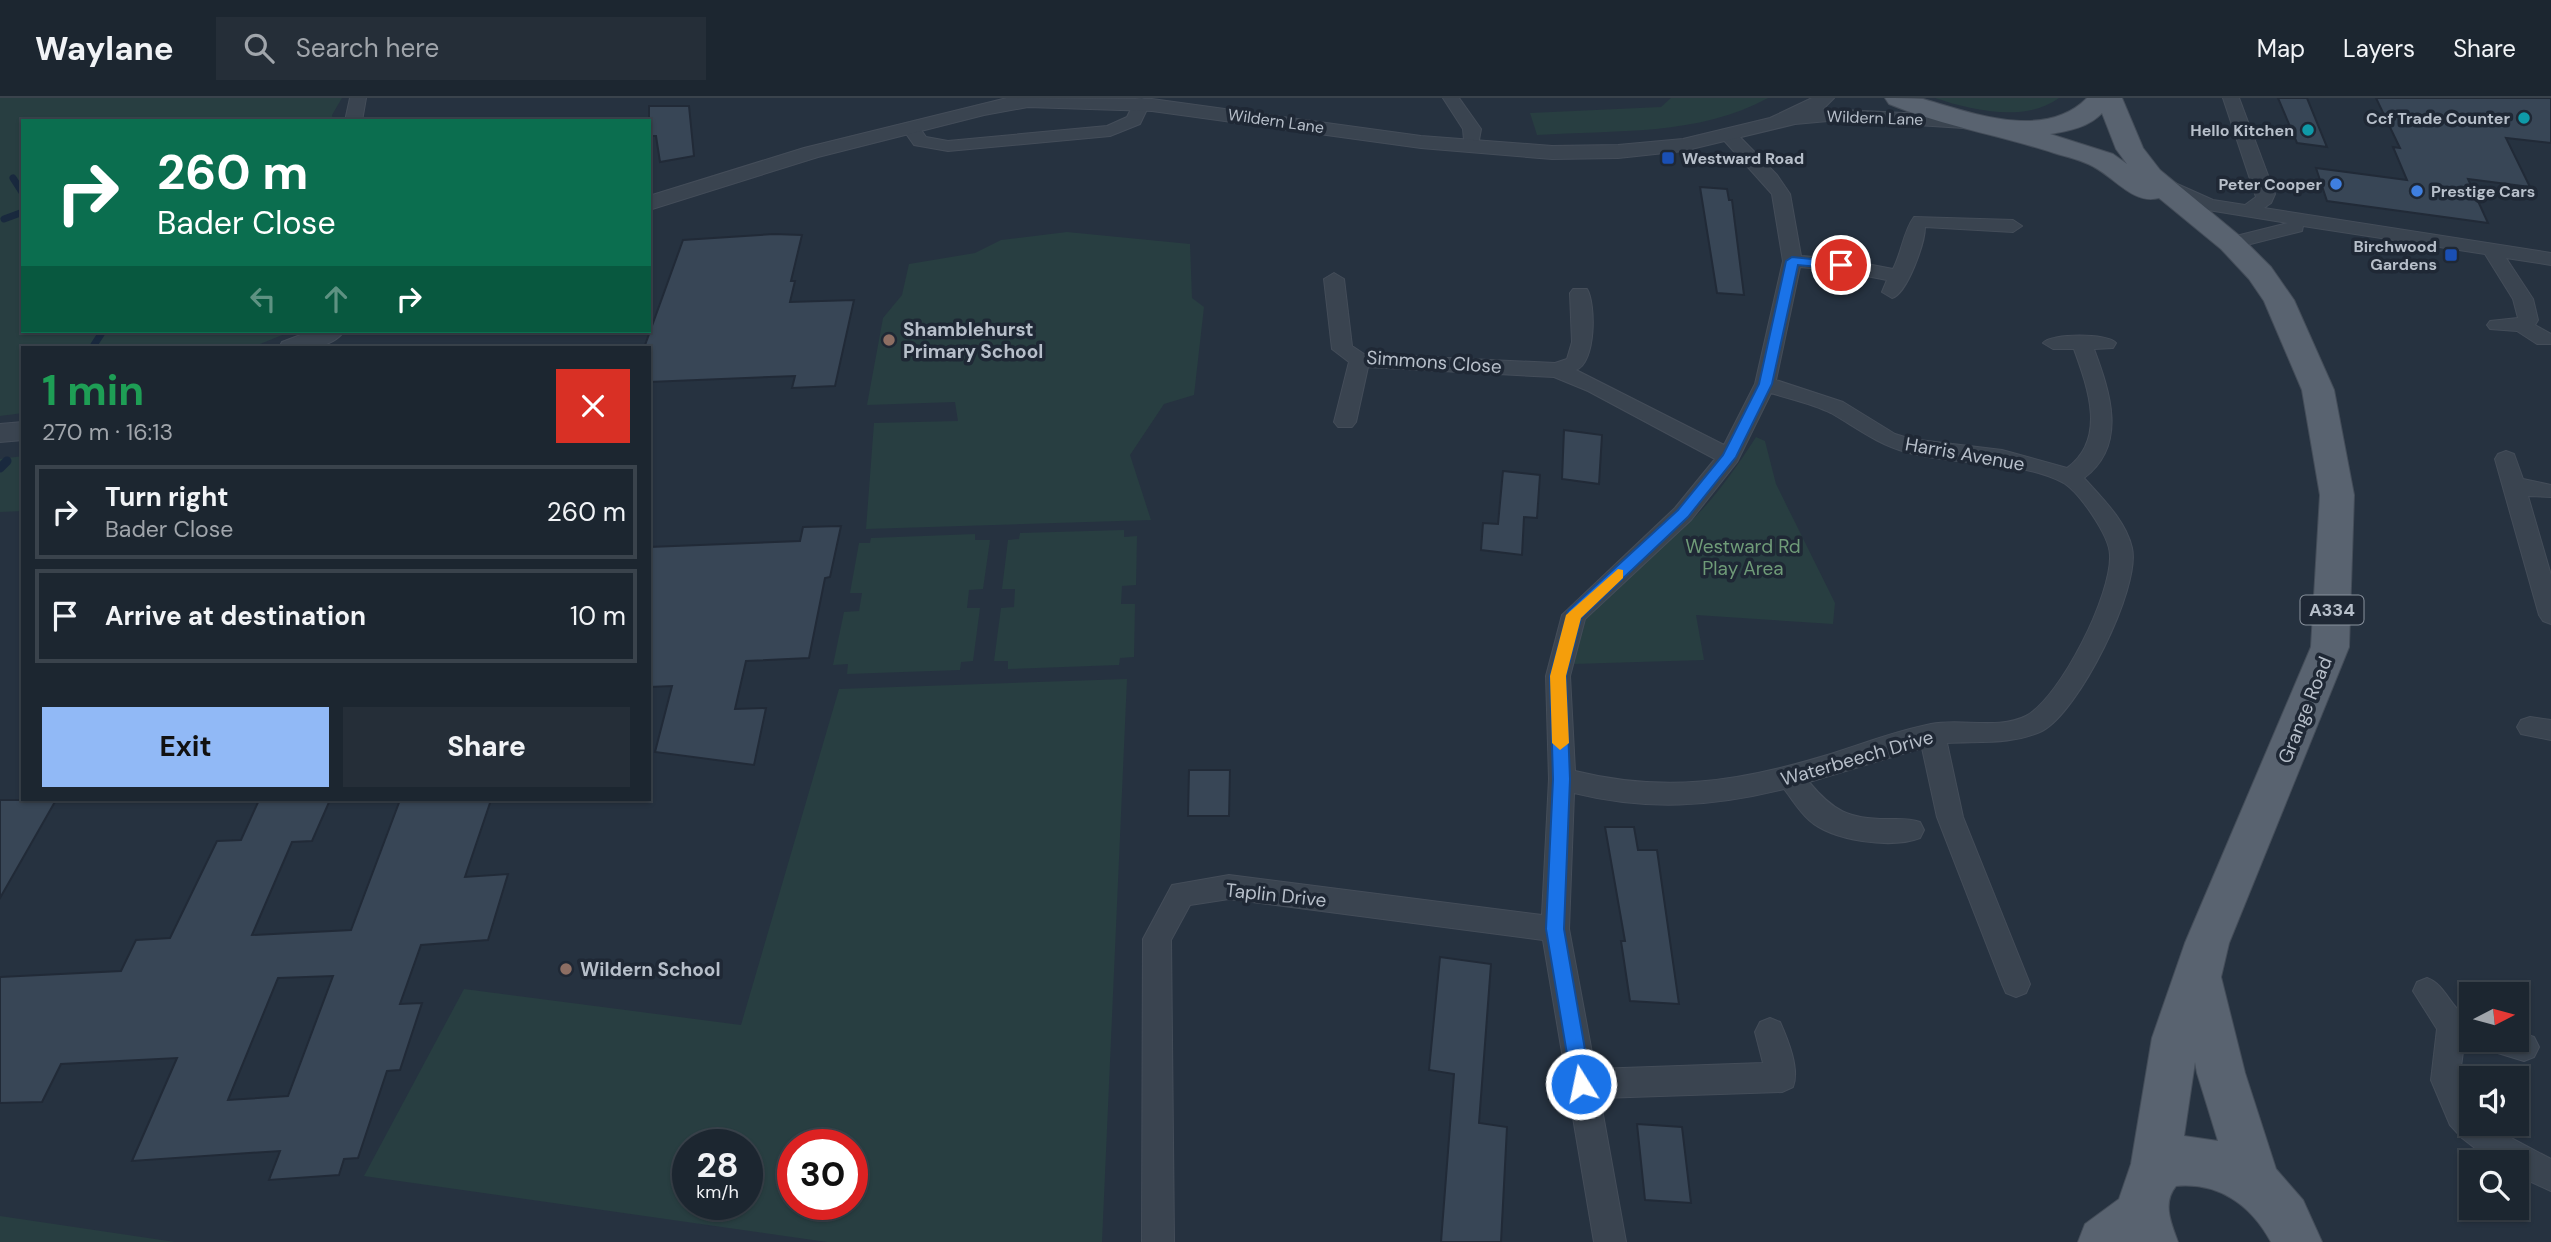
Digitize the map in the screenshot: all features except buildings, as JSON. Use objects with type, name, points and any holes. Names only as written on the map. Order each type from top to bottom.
[{"type":"main road","points":[[1898,98],[1929,112],[1965,122],[2005,128],[2043,127],[2075,119],[2096,106],[2102,98]]},
{"type":"main road","name":"Grange Road","points":[[2109,98],[2130,149],[2150,176],[2239,228],[2260,273],[2278,300],[2318,390],[2337,495],[2330,647],[2207,943],[2198,978],[2175,1038],[2150,1209]]},
{"type":"main road","name":"Grange Road","points":[[2005,128],[2103,160],[2175,211],[2239,228]]},
{"type":"main road","name":"Grange Road","points":[[2198,978],[2221,1073],[2257,1186]]},
{"type":"main road","points":[[2103,1242],[2150,1209],[2168,1163],[2188,1159],[2210,1161],[2235,1171],[2257,1186],[2299,1236]]},
{"type":"street","points":[[353,119],[358,98]]},
{"type":"street","points":[[1451,98],[1472,129],[1471,147]]},
{"type":"street","name":"Wildern Lane","points":[[1786,119],[1824,98]]},
{"type":"street","points":[[2231,98],[2266,194],[2239,228]]},
{"type":"street","name":"Wildern Lane","points":[[651,202],[805,152],[1026,102],[1077,99],[1142,103],[1471,147],[1584,156],[1662,149],[1729,136],[1786,119],[1839,114],[1965,122]]},
{"type":"street","points":[[911,128],[920,141],[948,146],[1110,131],[1134,120],[1142,103]]},
{"type":"street","points":[[1610,1242],[1555,929],[1562,779],[1558,676],[1574,615],[1683,514],[1729,457],[1765,384],[1792,261],[1781,194],[1772,179],[1729,136]]},
{"type":"street","points":[[1792,261],[1841,265],[1894,284],[1917,243],[1916,227],[1920,221],[2014,226]]},
{"type":"street","points":[[2239,228],[2324,225]]},
{"type":"street","points":[[2239,228],[2324,225],[2551,259]]},
{"type":"street","points":[[2492,250],[2523,299],[2528,320],[2521,325]]},
{"type":"street","name":"Simmons Close","points":[[1334,279],[1342,349],[1360,360],[1557,370],[1595,386],[1729,457]]},
{"type":"street","points":[[1557,370],[1576,363],[1581,342],[1580,293]]},
{"type":"street","points":[[2497,325],[2521,325],[2544,339]]},
{"type":"street","points":[[296,346],[327,333]]},
{"type":"street","points":[[2053,343],[2106,344]]},
{"type":"street","points":[[2071,477],[2091,460],[2100,440],[2101,398],[2082,344]]},
{"type":"street","points":[[1345,422],[1360,360]]},
{"type":"street","name":"Harris Avenue","points":[[1765,384],[1836,407],[1886,439],[1910,446],[2002,458],[2071,477]]},
{"type":"street","points":[[0,433],[21,431]]},
{"type":"street","points":[[2506,459],[2551,615]]},
{"type":"street","name":"Waterbeech Drive","points":[[1562,779],[1640,796],[1726,793],[1791,779],[1932,734],[2008,729],[2035,723],[2052,709],[2085,660],[2117,584],[2122,555],[2114,531],[2071,477]]},
{"type":"street","points":[[2512,485],[2545,491]]},
{"type":"street","points":[[1932,734],[1950,817],[2017,984]]},
{"type":"street","points":[[1791,779],[1819,813],[1858,830],[1911,830]]},
{"type":"street","name":"Taplin Drive","points":[[1158,1242],[1157,939],[1182,894],[1229,887],[1555,929]]},
{"type":"street","points":[[2427,991],[2459,1027]]},
{"type":"street","points":[[1581,1084],[1782,1077],[1770,1032]]},
{"type":"street","points":[[2459,1036],[2446,1079],[2459,1111],[2485,1140],[2551,1175]]},
{"type":"green space","points":[[0,98],[342,98],[332,115],[333,119],[21,119],[21,333],[287,333],[255,346],[21,346],[21,413],[0,416]]},
{"type":"green space","points":[[1671,98],[1768,98],[1714,119],[1626,131],[1537,135],[1530,113],[1661,107]]},
{"type":"green space","points":[[1935,98],[2059,98],[2030,110],[1998,112],[1965,107]]},
{"type":"green space","points":[[1067,232],[1190,244],[1192,298],[1204,307],[1194,395],[1164,404],[1130,455],[1151,520],[866,529],[874,423],[958,421],[955,402],[867,405],[883,318],[902,295],[909,264],[975,253],[1001,240]]},
{"type":"green space","name":"Westward Rd Play Area","points":[[1756,437],[1765,441],[1776,484],[1835,603],[1833,624],[1696,615],[1704,660],[1573,664],[1580,632],[1602,598],[1697,515],[1728,478]]},
{"type":"green space","points":[[21,456],[21,511],[0,512],[0,459]]},
{"type":"green space","points":[[1124,530],[1124,537],[1137,536],[1136,585],[1122,586],[1121,604],[1135,604],[1134,657],[1120,658],[1119,665],[1008,669],[1008,661],[994,661],[1001,608],[1014,607],[1015,589],[1002,589],[1008,540],[1019,539],[1020,533]]},
{"type":"green space","points":[[975,534],[975,540],[990,540],[983,589],[969,590],[967,608],[980,608],[973,661],[961,662],[960,670],[847,674],[848,664],[833,665],[844,612],[859,611],[862,593],[850,593],[859,543],[870,543],[871,538]]},
{"type":"green space","points":[[1127,679],[1102,1242],[827,1242],[673,1220],[763,1220],[763,1129],[672,1129],[672,1220],[364,1176],[464,989],[741,1025],[839,689]]},
{"type":"green space","points":[[0,1216],[175,1242],[0,1242]]},
{"type":"waterway","points":[[13,178],[21,190]]},
{"type":"waterway","points":[[4,219],[21,213]]},
{"type":"waterway","points":[[93,346],[102,333]]},
{"type":"waterway","points":[[0,468],[7,461]]},
{"type":"slow traffic","points":[[1560,743],[1558,676],[1574,615],[1618,574]]},
{"type":"place","name":"Ccf Trade Counter","points":[[2524,118]]},
{"type":"place","name":"Hello Kitchen","points":[[2308,130]]},
{"type":"place","name":"Westward Road","points":[[1668,158]]},
{"type":"place","name":"Peter Cooper","points":[[2336,184]]},
{"type":"place","name":"Prestige Cars","points":[[2417,191]]},
{"type":"place","name":"Birchwood Gardens","points":[[2451,255]]},
{"type":"place","name":"Shamblehurst Primary School","points":[[889,340]]},
{"type":"place","name":"Wildern School","points":[[566,969]]},
{"type":"route","points":[[1581,1084],[1555,929],[1562,779],[1558,676],[1574,615],[1683,514],[1729,457],[1765,384],[1792,261],[1841,265]]}]
